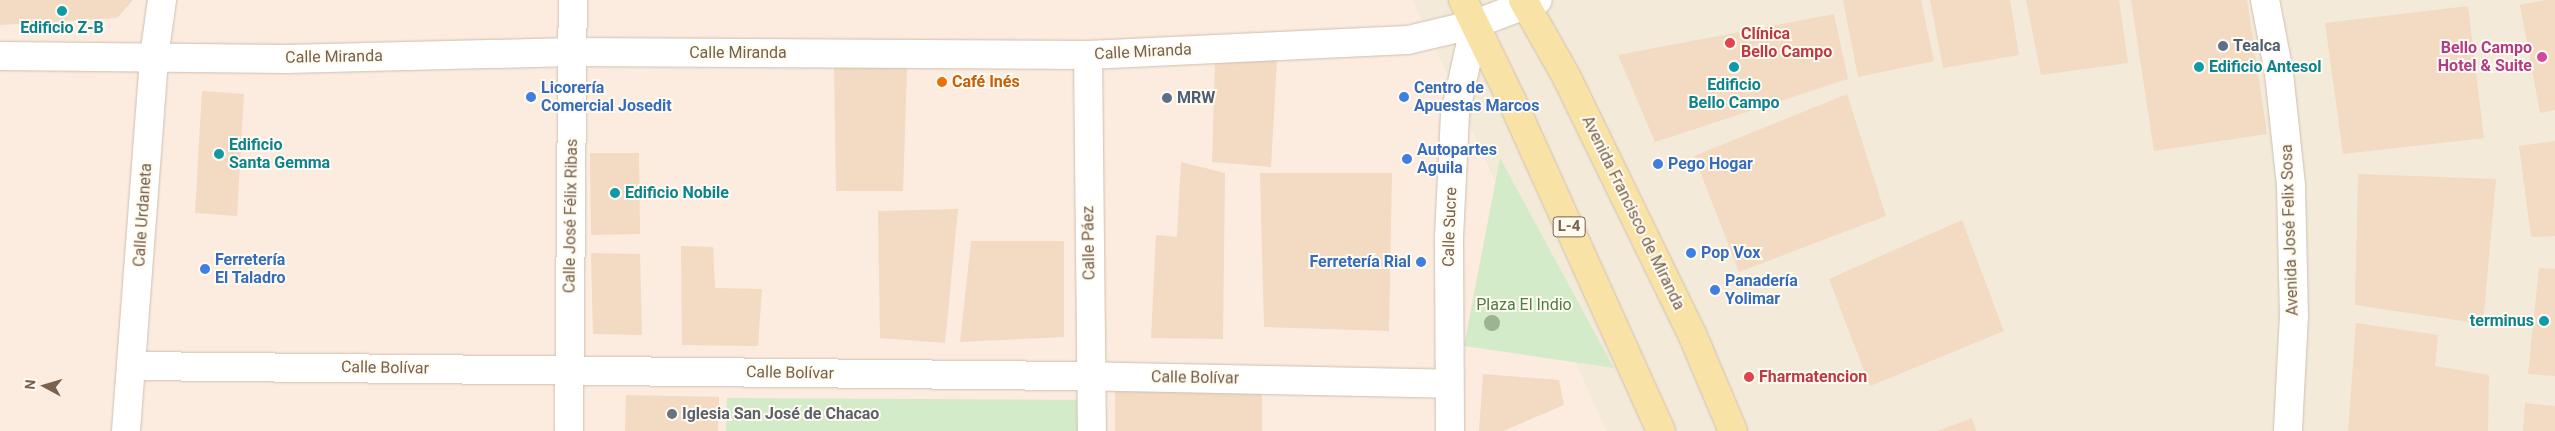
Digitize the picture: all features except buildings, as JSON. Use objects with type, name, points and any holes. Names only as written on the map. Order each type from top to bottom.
[{"type":"main road","name":"L-4","points":[[1463,0],[1661,431]]},
{"type":"main road","name":"Avenida Francisco de Miranda","points":[[1528,1],[1692,334],[1733,431]]},
{"type":"street","name":"Calle Urdaneta","points":[[126,431],[133,366],[154,56],[162,0]]},
{"type":"street","name":"Calle José Félix Ribas","points":[[568,431],[574,0]]},
{"type":"street","name":"Avenida José Felix Sosa","points":[[2265,0],[2279,73],[2291,186],[2294,315],[2288,431]]},
{"type":"street","name":"Calle Miranda","points":[[0,56],[154,56],[287,59],[573,52],[1088,54],[1408,40],[1475,24],[1528,1]]},
{"type":"street","name":"Calle Sucre","points":[[1450,431],[1448,384],[1449,238],[1455,114],[1475,24]]},
{"type":"street","name":"Calle Páez","points":[[1088,54],[1092,431]]},
{"type":"street","name":"Calle Bolívar","points":[[133,366],[1091,376],[1448,384]]},
{"type":"shaded area","points":[[0,0],[1413,0],[1606,431],[0,431]]},
{"type":"shaded area","points":[[1068,0],[2555,0],[2555,431],[1606,431],[1434,46]]},
{"type":"green space","name":"Plaza El Indio","points":[[1500,158],[1614,368],[1464,346]]},
{"type":"green space","points":[[727,398],[1089,400],[1089,431],[726,431]]},
{"type":"place","name":"Edificio Z-B","points":[[62,11]]},
{"type":"place","name":"Clínica Bello Campo","points":[[1730,43]]},
{"type":"place","name":"Tealca","points":[[2223,46]]},
{"type":"place","name":"Bello Campo Hotel & Suite","points":[[2542,57]]},
{"type":"place","name":"Edificio Bello Campo","points":[[1734,67]]},
{"type":"place","name":"Edificio Antesol","points":[[2199,67]]},
{"type":"place","name":"Café Inés","points":[[942,82]]},
{"type":"place","name":"Licorería Comercial Josedit","points":[[531,97]]},
{"type":"place","name":"Centro de Apuestas Marcos","points":[[1404,97]]},
{"type":"place","name":"MRW","points":[[1167,98]]},
{"type":"place","name":"Edificio Santa Gemma","points":[[219,154]]},
{"type":"place","name":"Autopartes Aguila","points":[[1407,159]]},
{"type":"place","name":"Pego Hogar","points":[[1658,164]]},
{"type":"place","name":"Edificio Nobile","points":[[615,193]]},
{"type":"place","name":"Pop Vox","points":[[1691,253]]},
{"type":"place","name":"Ferretería Rial","points":[[1421,262]]},
{"type":"place","name":"Ferretería El Taladro","points":[[205,269]]},
{"type":"place","name":"Panadería Yolimar","points":[[1715,290]]},
{"type":"place","name":"terminus","points":[[2544,321]]},
{"type":"place","name":"Fharmatencion","points":[[1749,377]]},
{"type":"place","name":"Iglesia San José de Chacao","points":[[672,414]]}]
